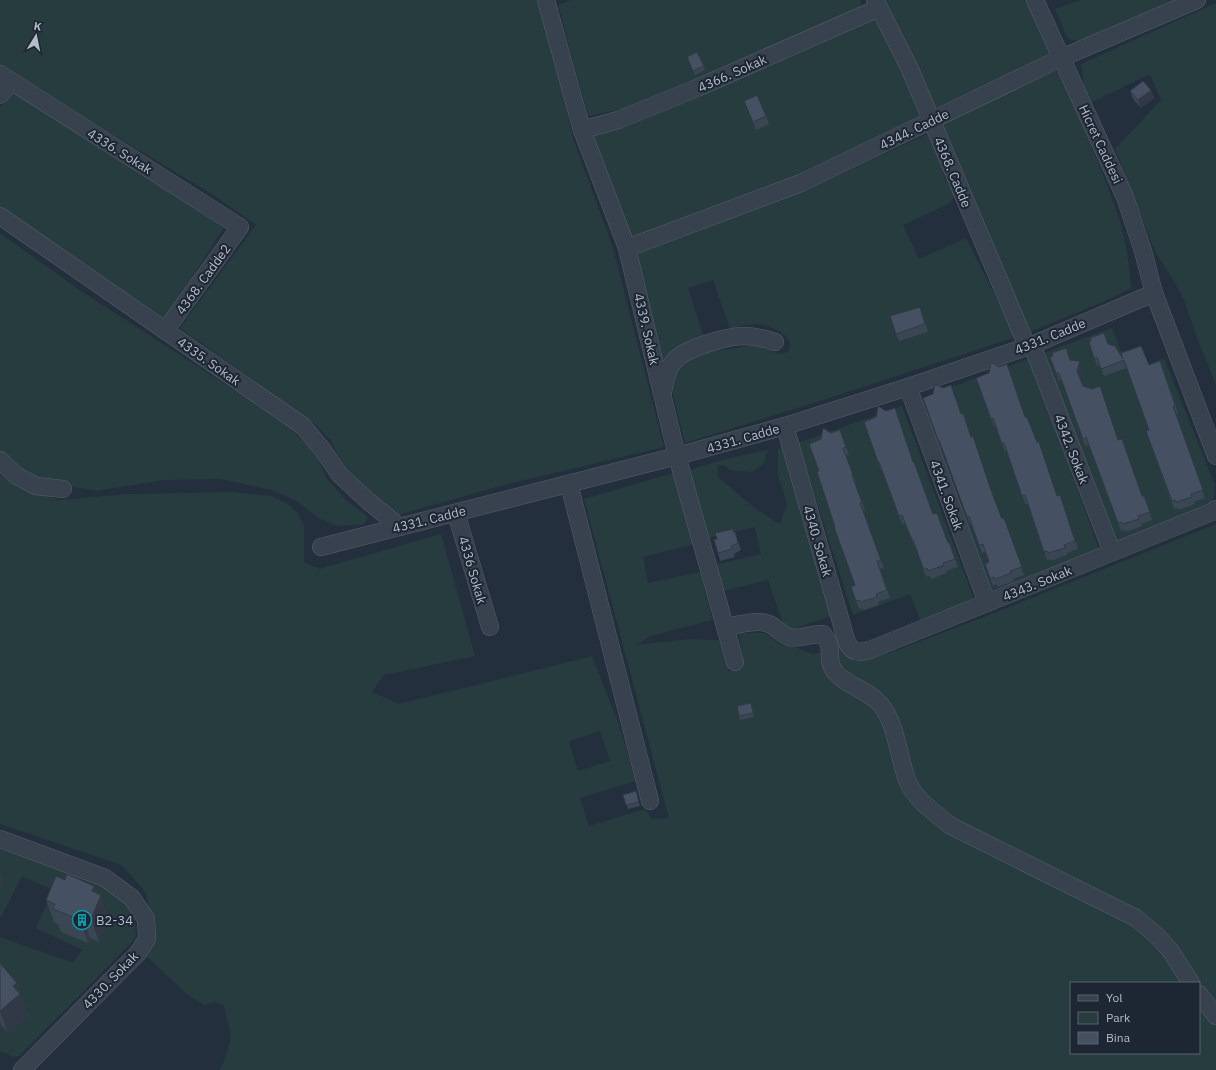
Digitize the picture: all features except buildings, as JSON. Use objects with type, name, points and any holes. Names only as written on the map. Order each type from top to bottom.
[{"type":"street","name":"4339. Sokak","points":[[547,0],[582,130],[627,248],[677,456],[735,662]]},
{"type":"street","name":"Hicret Caddesi","points":[[1035,0],[1125,197],[1143,251],[1154,293]]},
{"type":"street","name":"4344. Cadde","points":[[627,248],[801,183],[1061,58],[1197,0]]},
{"type":"street","name":"4366. Sokak","points":[[582,130],[618,120],[697,88],[877,4]]},
{"type":"street","name":"4368. Cadde","points":[[877,4],[909,67],[1029,346]]},
{"type":"street","points":[[0,94],[6,78]]},
{"type":"street","name":"4336. Sokak","points":[[6,78],[240,227]]},
{"type":"street","name":"4335. Sokak","points":[[0,216],[303,426],[322,449],[340,475],[368,501],[400,527]]},
{"type":"street","name":"4368. Cadde2","points":[[165,331],[240,227]]},
{"type":"street","name":"4331. Cadde","points":[[321,547],[677,456],[784,426],[908,387],[1029,346],[1154,293]]},
{"type":"street","points":[[1154,293],[1216,456]]},
{"type":"street","points":[[662,394],[668,372],[675,360],[686,351],[706,344],[741,336],[760,337],[775,342]]},
{"type":"street","name":"4342. Sokak","points":[[1029,346],[1112,552]]},
{"type":"street","name":"4341. Sokak","points":[[908,387],[987,603]]},
{"type":"street","name":"4340. Sokak","points":[[784,426],[847,643],[850,649],[856,652]]},
{"type":"street","points":[[0,460],[17,476],[36,486],[63,489]]},
{"type":"street","points":[[569,484],[650,801]]},
{"type":"street","name":"4343. Sokak","points":[[856,652],[870,650],[1212,512],[1216,509]]},
{"type":"street","name":"4336 Sokak","points":[[456,513],[490,627]]},
{"type":"street","points":[[725,627],[758,622],[770,623],[788,637],[800,638],[816,633],[823,634],[829,644],[829,659],[834,670],[845,680],[881,705],[889,718],[908,781],[917,797],[952,826],[1136,918],[1158,936],[1170,950],[1190,982]]},
{"type":"street","name":"4330. Sokak","points":[[0,839],[105,878],[132,898],[146,919],[147,939],[138,953],[22,1070]]},
{"type":"street","points":[[1200,995],[1216,1016]]},
{"type":"green space","points":[[0,0],[543,0],[547,24],[574,141],[613,248],[664,447],[500,486],[398,515],[379,502],[348,470],[331,441],[315,424],[180,328],[256,225],[212,194],[0,67]]},
{"type":"green space","points":[[571,0],[861,0],[859,14],[634,107],[588,116],[558,5]]},
{"type":"green space","points":[[884,0],[1028,0],[1050,53],[1043,58],[933,109]]},
{"type":"green space","points":[[1080,0],[1181,0],[1086,42],[1068,39],[1055,9]]},
{"type":"green space","points":[[1216,3],[1216,385],[1182,295],[1154,249],[1115,149],[1161,100],[1150,74],[1092,102],[1084,86],[1081,64]]},
{"type":"green space","points":[[873,17],[883,22],[919,112],[921,123],[730,205],[631,241],[591,137],[766,67]]},
{"type":"green space","points":[[1055,71],[1063,75],[1114,203],[1124,238],[1131,288],[1105,301],[1030,332],[942,124],[1023,84]]},
{"type":"green space","points":[[19,90],[224,227],[164,322],[0,209],[0,107]]},
{"type":"green space","points":[[934,131],[945,179],[956,193],[950,203],[903,225],[919,259],[966,238],[1016,337],[685,443],[670,379],[683,362],[707,352],[758,345],[778,354],[788,352],[790,342],[784,335],[775,329],[765,326],[752,324],[730,329],[713,280],[688,288],[704,337],[661,370],[634,253],[809,189]]},
{"type":"green space","points":[[0,233],[81,291],[291,427],[317,457],[327,479],[348,502],[368,517],[364,524],[338,526],[318,518],[297,501],[272,490],[220,479],[164,480],[96,491],[31,479],[0,454]]},
{"type":"green space","points":[[1112,328],[1129,371],[1164,358],[1215,485],[1214,497],[1207,507],[1117,543],[1041,354]]},
{"type":"green space","points":[[1030,358],[1099,549],[988,592],[917,400]]},
{"type":"green space","points":[[902,406],[974,599],[921,622],[910,594],[853,615],[798,443]]},
{"type":"green space","points":[[782,446],[831,616],[786,631],[768,580],[720,592],[714,565],[761,554],[755,527],[708,538],[689,470],[722,460],[768,450],[763,464],[752,472],[730,470],[724,465],[717,465],[718,477],[756,509],[780,524],[787,504],[778,476],[778,450]]},
{"type":"green space","points":[[0,465],[34,491],[59,500],[130,494],[233,492],[271,496],[286,503],[298,513],[304,526],[304,562],[319,569],[441,534],[475,656],[384,675],[372,692],[399,704],[592,656],[619,725],[636,781],[580,798],[589,826],[645,809],[652,819],[669,818],[584,499],[673,473],[694,544],[643,557],[648,583],[700,572],[712,620],[651,636],[636,645],[690,639],[719,640],[729,672],[744,660],[738,633],[765,633],[781,645],[794,647],[813,654],[823,652],[875,707],[918,804],[1146,927],[1186,982],[1070,982],[1070,1054],[1200,1054],[1200,1001],[1216,1022],[1216,1070],[219,1070],[225,1060],[231,1038],[224,1005],[214,1002],[204,1005],[188,995],[145,955],[153,934],[146,893],[122,865],[0,824]],"holes":[[[600,731],[610,761],[578,771],[569,741]]]},
{"type":"green space","points":[[1216,524],[1216,1005],[1168,940],[954,820],[915,790],[891,711],[834,664],[833,642],[836,633],[842,648],[855,661],[892,652],[992,614]]},
{"type":"green space","points":[[0,846],[104,883],[125,896],[135,920],[136,938],[19,1056],[13,1057],[0,1051],[0,937],[73,963],[82,950],[36,928],[53,890],[22,876],[0,917]]},
{"type":"place","name":"B2-34","points":[[82,920]]}]
